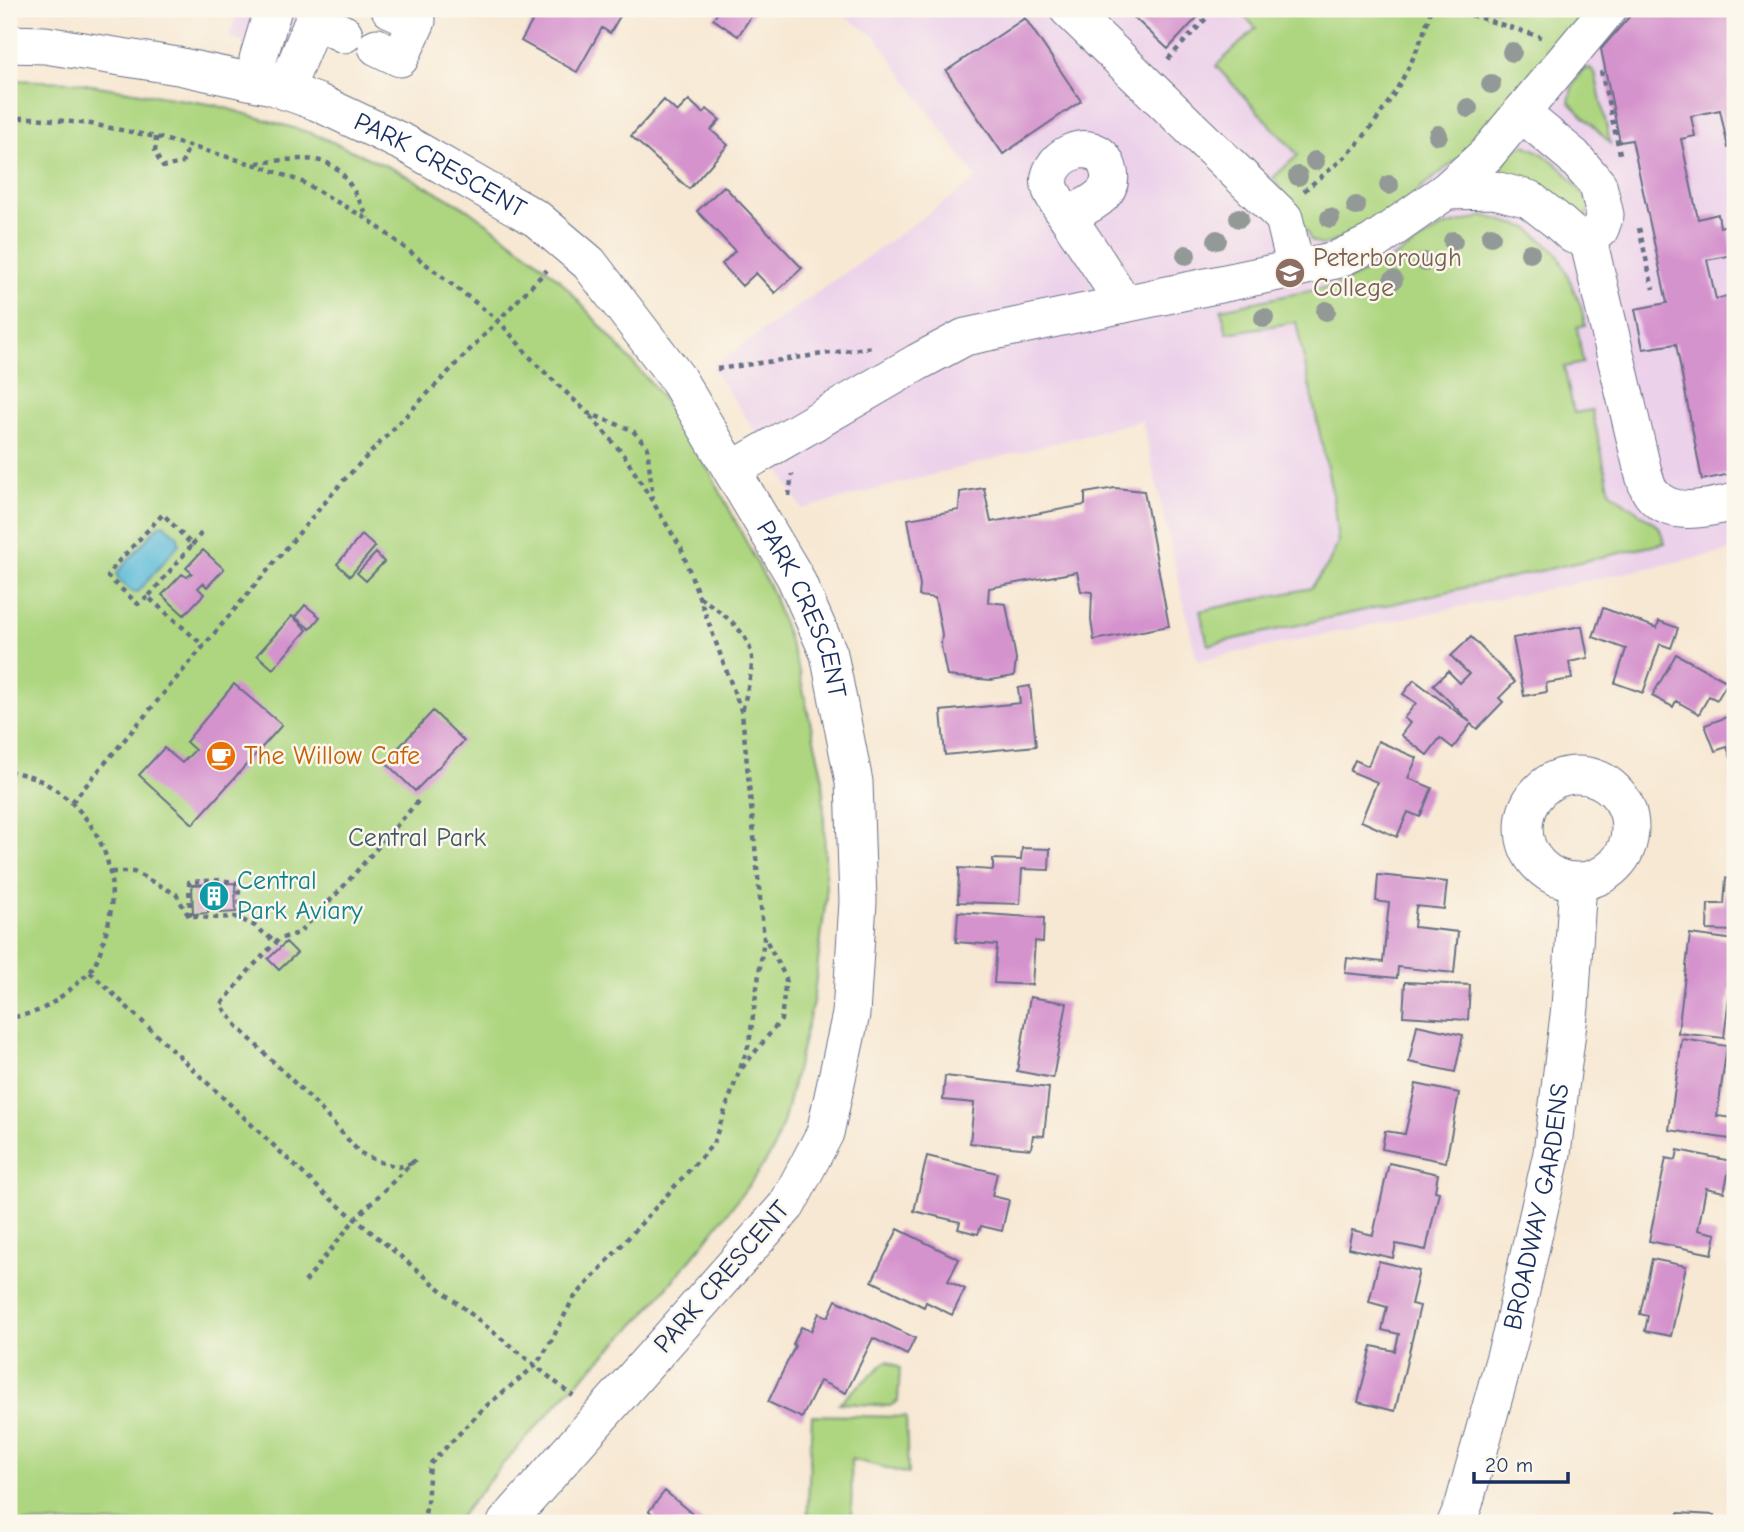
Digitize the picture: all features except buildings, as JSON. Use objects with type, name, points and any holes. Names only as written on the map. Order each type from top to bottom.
[{"type":"street","points":[[273,9],[258,59],[273,87],[325,21]]},
{"type":"street","points":[[377,47],[400,58],[418,21],[390,9]]},
{"type":"street","points":[[1068,9],[1284,218],[1296,268]]},
{"type":"street","points":[[732,470],[965,337],[1336,260],[1372,243],[1446,191],[1487,154],[1608,9]]},
{"type":"street","name":"PARK CRESCENT","points":[[9,44],[45,45],[178,66],[273,87],[317,102],[406,144],[537,219],[589,263],[677,378],[795,577],[829,654],[854,782],[858,902],[851,1014],[825,1133],[787,1205],[506,1523]]},
{"type":"street","points":[[1521,113],[1573,156],[1598,186],[1605,215],[1600,229],[1588,239]]},
{"type":"street","points":[[1446,191],[1495,190],[1529,199],[1573,235],[1588,239]]},
{"type":"street","points":[[1067,216],[1124,304]]},
{"type":"street","points":[[1588,239],[1650,492],[1663,504],[1683,509],[1710,508],[1735,502]]},
{"type":"street","name":"BROADWAY GARDENS","points":[[1456,1523],[1464,1504],[1511,1335],[1552,1153],[1570,1007],[1578,882]]},
{"type":"path","points":[[1166,62],[1215,9]]},
{"type":"path","points":[[1279,214],[1351,150],[1384,110],[1414,55],[1431,9]]},
{"type":"path","points":[[9,118],[80,123],[156,137],[252,163],[302,182],[369,220],[498,320],[537,365],[587,413],[624,455],[681,548],[742,713],[764,937],[749,1044],[713,1144],[573,1298],[535,1366],[485,1408],[430,1464],[423,1523]]},
{"type":"path","points":[[156,137],[155,153],[163,167],[182,163],[189,146]]},
{"type":"path","points":[[252,163],[314,159],[337,168],[355,192],[369,220]]},
{"type":"path","points":[[72,802],[344,481],[569,245]]},
{"type":"path","points":[[717,369],[882,346]]},
{"type":"path","points":[[587,413],[632,430],[647,446],[653,502]]},
{"type":"path","points":[[192,545],[163,514],[115,565],[108,577],[138,604],[148,597],[192,545],[203,531]]},
{"type":"path","points":[[698,596],[724,615],[746,638],[752,660],[742,713]]},
{"type":"path","points":[[148,597],[204,646]]},
{"type":"path","points":[[9,771],[38,779],[72,802],[98,834],[111,872],[112,913],[100,952],[90,972],[41,1009],[9,1018]]},
{"type":"path","points":[[305,1282],[355,1219],[413,1162],[399,1167],[360,1153],[315,1103],[237,1026],[221,1005],[275,942],[299,933],[420,799]]},
{"type":"path","points":[[111,872],[134,872],[176,894],[190,916],[236,917],[255,926],[275,942]]},
{"type":"path","points":[[190,916],[189,882],[221,880],[238,883],[241,920]]},
{"type":"path","points":[[739,1072],[781,1020],[786,978],[764,937]]},
{"type":"path","points":[[90,972],[326,1195],[568,1392]]},
{"type":"shaded area","points":[[238,9],[304,9],[290,58],[229,37]]},
{"type":"shaded area","name":"Peterborough College","points":[[833,9],[1735,9],[1735,550],[1197,661],[1142,420],[802,509],[764,444],[712,367],[977,179],[875,36]]},
{"type":"green space","points":[[1237,9],[1589,9],[1471,148],[1374,226],[1323,246],[1311,240],[1273,178],[1298,155],[1216,66],[1256,28]]},
{"type":"green space","points":[[1590,68],[1595,73],[1610,143],[1569,102],[1572,88],[1581,71]]},
{"type":"green space","name":"Central Park","points":[[9,80],[73,82],[215,105],[314,134],[400,172],[469,210],[533,257],[561,281],[656,389],[711,474],[772,592],[798,667],[823,779],[826,898],[813,1002],[784,1120],[772,1152],[703,1244],[646,1313],[568,1392],[501,1466],[455,1523],[9,1523]]},
{"type":"green space","points":[[1524,145],[1546,156],[1570,178],[1592,207],[1584,219],[1503,176],[1504,162]]},
{"type":"green space","points":[[1485,216],[1528,228],[1558,254],[1581,306],[1585,325],[1577,327],[1583,363],[1564,367],[1574,413],[1592,410],[1610,492],[1659,527],[1665,543],[1208,645],[1200,611],[1311,588],[1329,563],[1338,542],[1333,496],[1296,322],[1227,333],[1221,309],[1338,285],[1383,264],[1443,227]]},
{"type":"green space","points":[[887,1361],[900,1368],[898,1401],[890,1406],[839,1403]]},
{"type":"green space","points":[[812,1415],[906,1417],[908,1474],[851,1459],[852,1523],[841,1523],[840,1519],[817,1519],[816,1523],[807,1523]]},
{"type":"water","points":[[164,524],[178,537],[179,544],[138,592],[131,591],[118,579],[117,573],[159,525]]},
{"type":"place","name":"Peterborough College","points":[[1290,273]]},
{"type":"place","name":"The Willow Cafe","points":[[221,756]]},
{"type":"place","name":"Central Park Aviary","points":[[214,896]]}]
